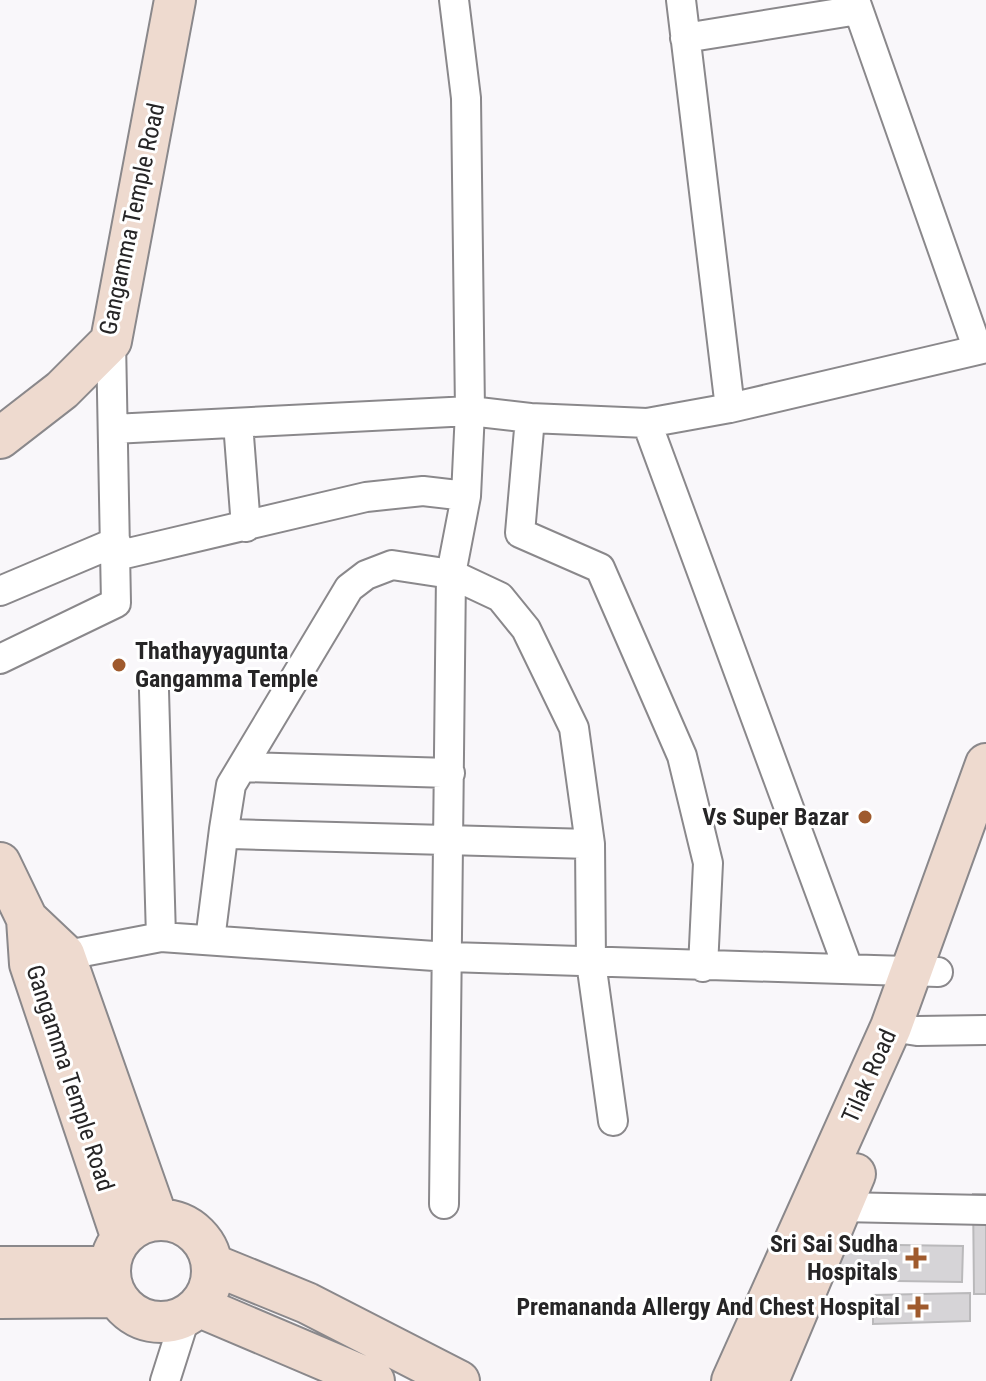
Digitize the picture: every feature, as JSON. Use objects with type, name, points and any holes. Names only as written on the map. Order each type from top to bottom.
[{"type":"main road","name":"Gangamma Temple Road","points":[[0,438],[62,390],[111,341],[175,0]]},
{"type":"main road","name":"Tilak Road","points":[[926,971],[986,765]]},
{"type":"main road","name":"Tilak Road","points":[[768,1381],[840,1207],[926,971],[986,838]]},
{"type":"main road","name":"Gangamma Temple Road","points":[[0,863],[47,959],[157,1218]]},
{"type":"main road","name":"Gangamma Temple Road","points":[[47,959],[115,1267]]},
{"type":"main road","name":"Tilak Road","points":[[732,1381],[904,1029]]},
{"type":"main road","points":[[0,1298],[115,1267],[157,1218],[195,1230],[214,1265],[212,1288],[192,1312]]},
{"type":"main road","points":[[214,1265],[307,1303],[459,1381]]},
{"type":"main road","points":[[0,1267],[115,1267]]},
{"type":"main road","points":[[115,1267],[146,1321],[192,1312],[374,1381]]},
{"type":"street","points":[[444,1204],[451,574],[466,496],[470,411],[466,98],[454,0]]},
{"type":"street","points":[[681,0],[730,408]]},
{"type":"street","points":[[113,429],[238,423],[270,418],[470,411],[530,418],[647,423],[730,408],[982,349],[856,5],[685,38]]},
{"type":"street","points":[[0,659],[116,603],[111,341]]},
{"type":"street","points":[[530,418],[520,533],[600,568],[682,756],[708,863],[703,967]]},
{"type":"street","points":[[238,423],[246,527]]},
{"type":"street","points":[[647,423],[848,968]]},
{"type":"street","points":[[0,591],[116,549],[246,527],[366,497],[423,491],[466,496]]},
{"type":"street","points":[[210,940],[231,785],[349,588],[366,575],[392,565],[451,574],[500,597],[526,629],[574,728],[590,844],[591,962],[613,1121]]},
{"type":"street","points":[[154,691],[161,937]]},
{"type":"street","points":[[242,767],[450,773]]},
{"type":"street","points":[[224,829],[231,834],[590,844]]},
{"type":"street","points":[[47,959],[161,937],[449,957],[703,967],[926,971]]},
{"type":"street","points":[[904,1029],[986,1030]]},
{"type":"street","points":[[840,1207],[986,1210]]},
{"type":"street","points":[[165,1381],[192,1312]]},
{"type":"building","points":[[973,1194],[986,1194],[986,1294],[974,1294]]},
{"type":"building","points":[[833,1244],[963,1246],[962,1282],[832,1280]]},
{"type":"building","points":[[970,1293],[970,1321],[873,1324],[873,1295]]},
{"type":"place","name":"Thathayyagunta Gangamma Temple","points":[[119,665]]},
{"type":"place","name":"Vs Super Bazar","points":[[865,817]]},
{"type":"place","name":"Sri Sai Sudha Hospitals","points":[[916,1258]]},
{"type":"place","name":"Premananda Allergy And Chest Hospital","points":[[918,1307]]}]
